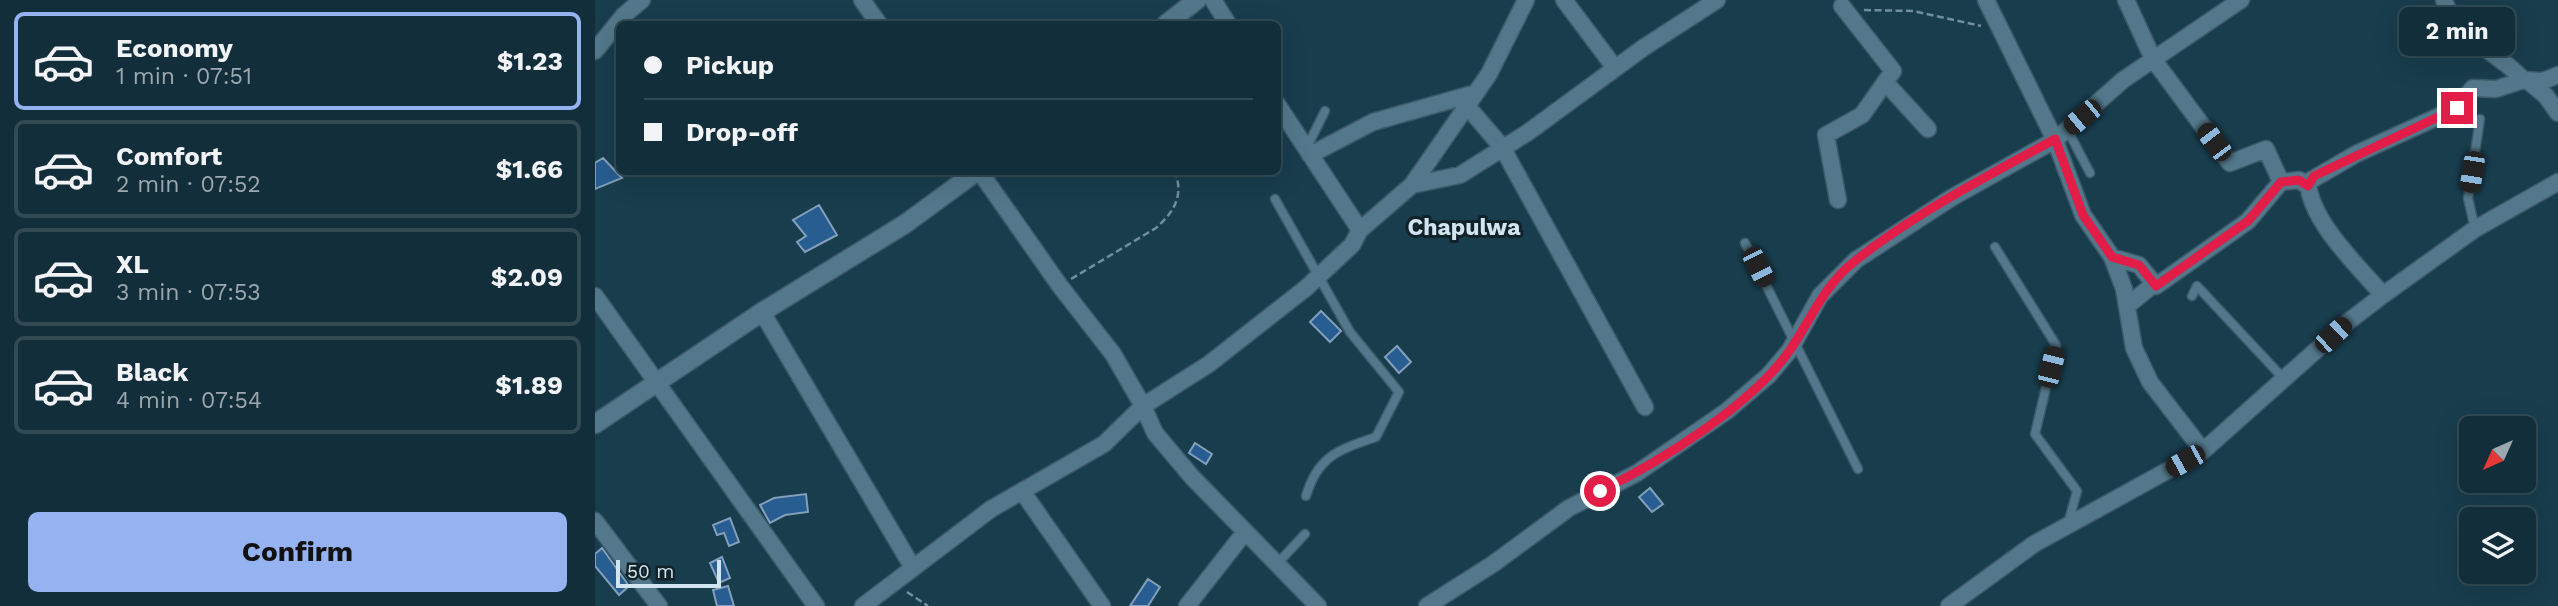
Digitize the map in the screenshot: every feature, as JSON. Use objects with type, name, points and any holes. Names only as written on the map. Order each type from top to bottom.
[{"type":"street","points":[[618,21],[642,0]]},
{"type":"street","points":[[862,0],[877,21]]},
{"type":"street","points":[[1170,21],[1197,0]]},
{"type":"street","points":[[1213,0],[1226,21]]},
{"type":"street","points":[[863,606],[991,509],[1104,444],[1143,406],[1209,364],[1319,276],[1352,245],[1360,230],[1412,185],[1489,74],[1526,0]]},
{"type":"street","points":[[1564,0],[1615,68]]},
{"type":"street","points":[[1412,185],[1460,175],[1502,146],[1527,133],[1615,68],[1717,0]]},
{"type":"street","points":[[1986,0],[2001,32],[2061,134],[2083,215],[2112,257],[2127,306],[2134,348],[2150,382],[2203,452]]},
{"type":"street","points":[[2126,0],[2153,60],[2230,163],[2266,149],[2281,182]]},
{"type":"street","points":[[1427,606],[1493,564],[1569,508],[1637,472],[1727,411],[1769,375],[1795,341],[1821,296],[1856,260],[1951,198],[2061,134],[2105,94],[2241,0]]},
{"type":"street","points":[[2444,0],[2457,25],[2472,41],[2504,62],[2546,96],[2558,113]]},
{"type":"street","points":[[1838,200],[1826,135],[1862,115],[1893,71],[1842,6]]},
{"type":"street","points":[[595,51],[616,23]]},
{"type":"street","points":[[2383,295],[2322,221],[2309,195],[2308,186],[2314,176],[2457,108],[2473,88],[2496,89],[2526,81],[2543,81],[2558,75]]},
{"type":"street","points":[[1885,82],[1928,129]]},
{"type":"street","points":[[1471,99],[1502,146],[1645,407]]},
{"type":"street","points":[[1308,152],[1373,122],[1471,99]]},
{"type":"street","points":[[1281,110],[1360,230]]},
{"type":"street","points":[[595,424],[762,312],[905,224],[974,175]]},
{"type":"street","points":[[980,175],[1113,354],[1155,433],[1192,477],[1318,606]]},
{"type":"street","points":[[2127,306],[2154,284],[2156,286],[2174,275],[2248,221],[2281,182],[2299,180],[2308,186]]},
{"type":"street","points":[[1949,606],[2034,544],[2203,452],[2383,295],[2475,229],[2558,182]]},
{"type":"street","points":[[2112,257],[2139,265],[2154,284]]},
{"type":"street","points":[[595,296],[816,606]]},
{"type":"street","points":[[762,312],[913,568]]},
{"type":"street","points":[[1021,491],[1102,606]]},
{"type":"street","points":[[595,521],[659,606]]},
{"type":"street","points":[[1187,606],[1245,531]]},
{"type":"lane","points":[[1308,152],[1325,111]]},
{"type":"lane","points":[[2475,229],[2468,198],[2480,119]]},
{"type":"lane","points":[[2061,134],[2090,173]]},
{"type":"lane","points":[[1275,200],[1350,332],[1399,392],[1375,437],[1337,450],[1312,477],[1306,496]]},
{"type":"lane","points":[[1745,243],[1858,469]]},
{"type":"lane","points":[[1995,247],[2056,345],[2035,434],[2077,491],[2068,524]]},
{"type":"lane","points":[[2192,296],[2197,286],[2284,379]]},
{"type":"lane","points":[[1277,564],[1305,534]]},
{"type":"path","points":[[1842,6],[1852,10],[1913,11],[1954,18],[2001,32]]},
{"type":"path","points":[[1060,286],[1156,228],[1167,218],[1175,208],[1178,196],[1176,175]]},
{"type":"path","points":[[895,583],[928,606]]},
{"type":"building","points":[[603,158],[616,175],[622,178],[595,189],[595,163]]},
{"type":"building","points":[[819,205],[837,235],[805,252],[797,242],[806,236],[793,220]]},
{"type":"building","points":[[1321,311],[1341,331],[1330,342],[1310,322]]},
{"type":"building","points":[[1397,346],[1411,362],[1399,373],[1385,357]]},
{"type":"building","points":[[1195,443],[1212,454],[1206,464],[1189,453]]},
{"type":"building","points":[[1650,488],[1663,504],[1652,512],[1639,497]]},
{"type":"building","points":[[806,494],[808,512],[785,515],[770,523],[760,505],[774,498]]},
{"type":"building","points":[[730,518],[739,542],[729,546],[724,533],[717,535],[713,525]]},
{"type":"building","points":[[602,548],[629,586],[619,595],[595,566],[595,554]]},
{"type":"building","points":[[722,557],[730,578],[719,583],[710,563]]},
{"type":"building","points":[[1148,579],[1160,587],[1148,606],[1130,606]]},
{"type":"building","points":[[728,586],[734,606],[717,606],[713,590]]},
{"type":"district","name":"Chapulwa","points":[[1464,227]]},
{"type":"route","points":[[1600,491],[1637,472],[1727,411],[1769,375],[1790,350],[1821,296],[1856,260],[1951,198],[2055,139],[2083,215],[2112,257],[2139,265],[2156,286],[2248,221],[2281,182],[2299,180],[2308,186],[2314,176],[2457,108]]}]
